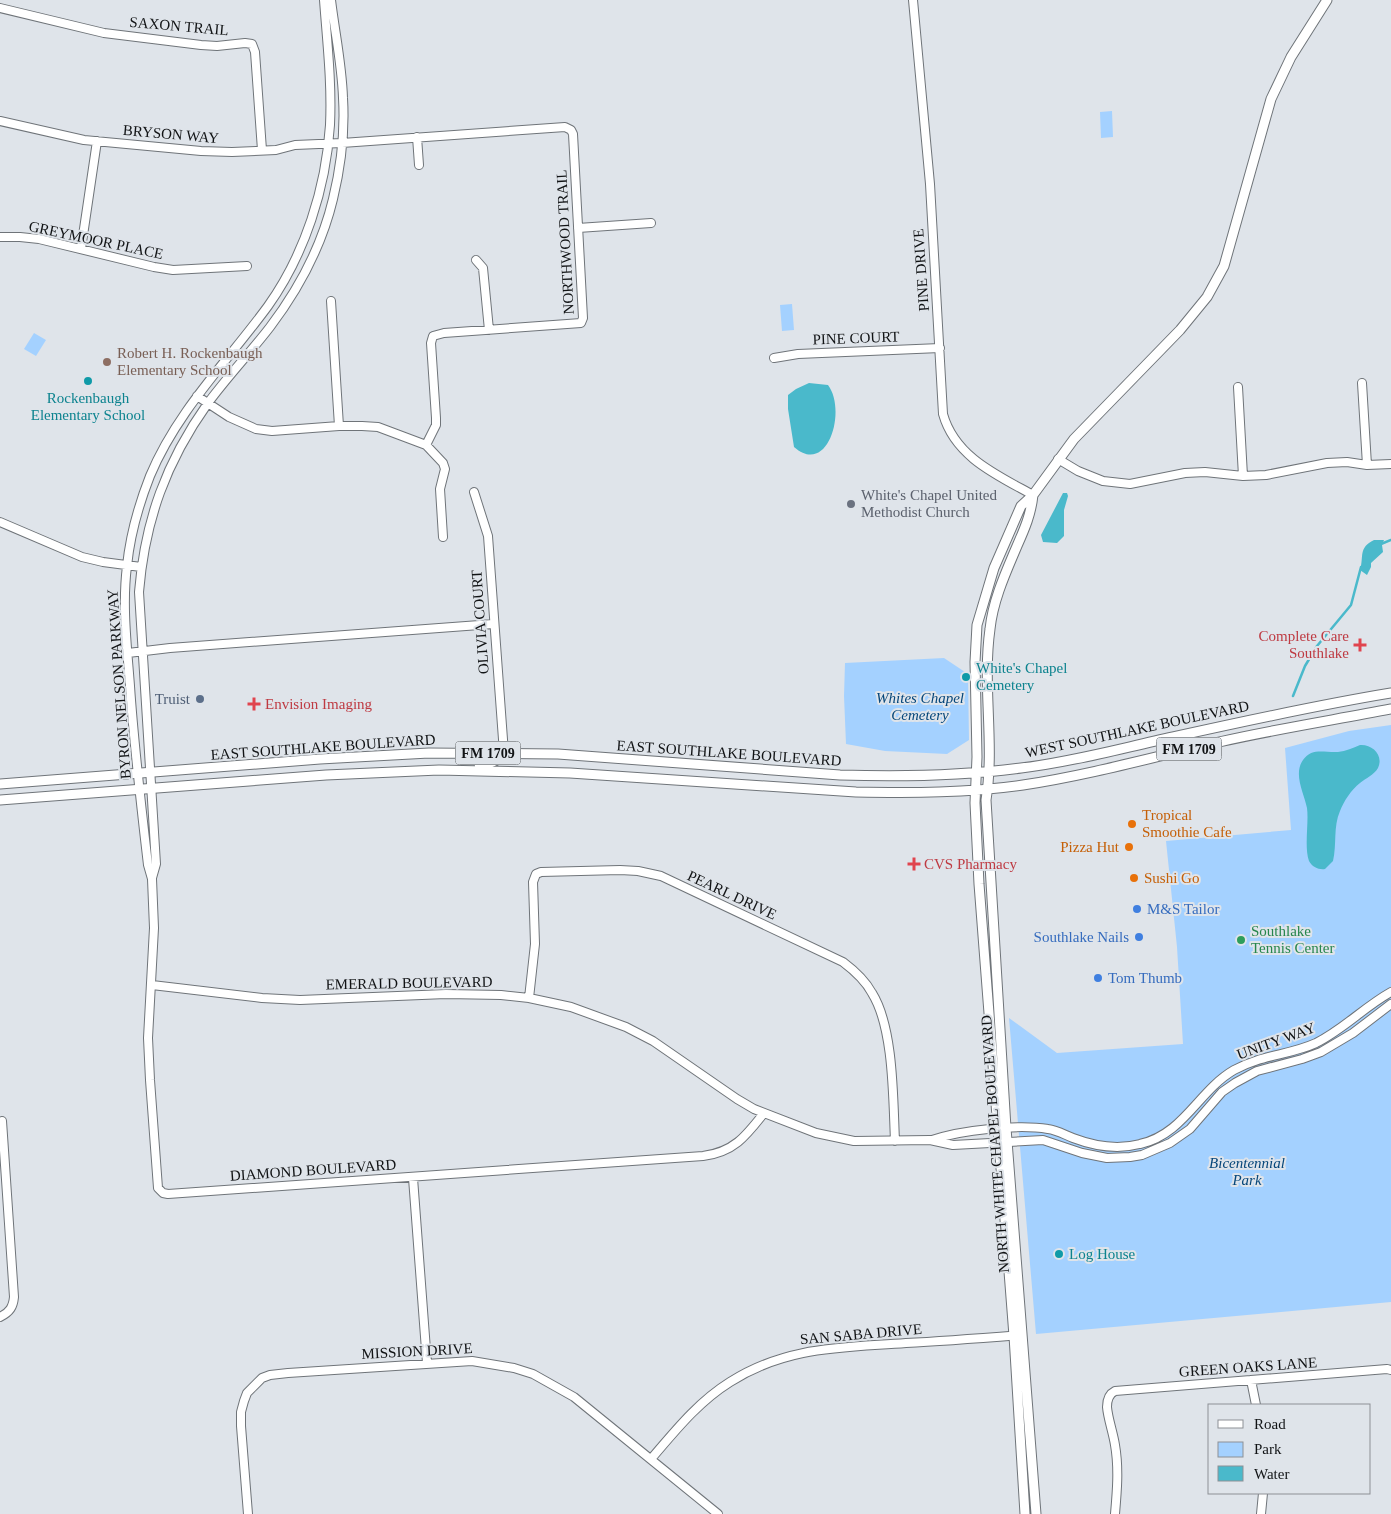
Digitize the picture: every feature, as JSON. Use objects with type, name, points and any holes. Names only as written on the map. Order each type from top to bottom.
[{"type":"main road","name":"NORTH WHITE CHAPEL BOULEVARD","points":[[1036,1514],[1018,1336],[1002,1129],[982,938],[976,790],[975,662],[977,625],[987,589],[1021,506],[1033,495],[1074,439],[1180,330],[1207,297],[1224,266],[1271,99],[1291,57],[1326,0]]},
{"type":"main road","name":"NORTH WHITE CHAPEL BOULEVARD","points":[[1002,1129],[986,800],[989,772],[988,662],[990,627],[1006,573],[1032,512],[1033,495]]},
{"type":"main road","name":"WEST SOUTHLAKE BOULEVARD","points":[[977,773],[1081,758],[1265,716],[1391,693]]},
{"type":"main road","name":"WEST SOUTHLAKE BOULEVARD","points":[[976,790],[1022,785],[1083,774],[1221,742],[1391,709]]},
{"type":"main road","name":"EAST SOUTHLAKE BOULEVARD","points":[[0,784],[359,756],[429,753],[558,754],[878,776],[977,773]]},
{"type":"main road","points":[[440,770],[447,766],[489,764],[501,758],[504,753]]},
{"type":"main road","name":"EAST SOUTHLAKE BOULEVARD","points":[[0,800],[326,775],[440,770],[570,773],[784,788],[901,793],[976,790]]},
{"type":"main road","points":[[784,788],[787,771]]},
{"type":"main road","name":"NORTH WHITE CHAPEL BOULEVARD","points":[[1018,1336],[1025,1514]]},
{"type":"street","name":"BYRON NELSON PARKWAY","points":[[140,789],[137,773],[128,653],[127,565],[133,534],[150,476],[176,425],[269,305],[283,283],[307,232],[320,193],[328,142],[330,105],[324,0]]},
{"type":"street","name":"BYRON NELSON PARKWAY","points":[[151,788],[139,592],[148,527],[163,483],[184,441],[209,403],[270,326],[293,293],[322,232],[333,199],[342,143],[343,97],[331,0]]},
{"type":"street","name":"PINE DRIVE","points":[[913,0],[930,184],[943,414],[946,426],[953,438],[970,456],[1033,495]]},
{"type":"street","name":"SAXON TRAIL","points":[[0,10],[104,33],[202,45],[252,44],[255,52],[262,150]]},
{"type":"street","name":"BRYSON WAY","points":[[0,121],[84,140],[201,151],[276,150],[328,142],[342,143]]},
{"type":"street","name":"NORTHWOOD TRAIL","points":[[342,143],[565,127],[573,134],[583,318],[581,323],[444,333],[433,336],[431,343],[436,425],[426,446]]},
{"type":"street","points":[[417,137],[419,165]]},
{"type":"street","points":[[81,249],[97,141]]},
{"type":"street","points":[[578,228],[651,223]]},
{"type":"street","name":"GREYMOOR PLACE","points":[[0,237],[39,239],[154,267],[174,270],[247,266]]},
{"type":"street","points":[[476,260],[483,268],[489,330]]},
{"type":"street","points":[[331,301],[339,426]]},
{"type":"street","name":"PINE COURT","points":[[774,358],[798,354],[940,348]]},
{"type":"street","points":[[1362,383],[1367,465]]},
{"type":"street","points":[[1238,387],[1243,476]]},
{"type":"street","points":[[197,396],[229,417],[256,429],[272,431],[339,426],[378,427],[426,446],[443,463],[445,469],[440,489],[443,537]]},
{"type":"street","points":[[1058,460],[1078,471],[1103,481],[1130,484],[1185,472],[1243,476],[1266,475],[1327,463],[1391,464]]},
{"type":"street","points":[[150,476],[163,483]]},
{"type":"street","name":"OLIVIA COURT","points":[[474,492],[488,536],[504,753]]},
{"type":"street","points":[[0,522],[82,557],[141,567]]},
{"type":"street","points":[[128,653],[493,624]]},
{"type":"street","name":"DIAMOND BOULEVARD","points":[[151,788],[156,864],[152,878]]},
{"type":"street","name":"DIAMOND BOULEVARD","points":[[140,789],[148,865],[152,878],[154,928],[148,1038],[158,1188],[160,1191],[168,1194],[413,1178],[716,1154],[734,1146],[749,1133],[764,1113]]},
{"type":"street","name":"PEARL DRIVE","points":[[529,998],[535,944],[533,882],[536,874],[620,870],[638,871],[661,876],[843,962],[864,980],[878,1005],[886,1034],[895,1141]]},
{"type":"street","name":"EMERALD BOULEVARD","points":[[152,985],[262,998],[300,1000],[446,994],[501,995],[529,998],[571,1007],[626,1027],[653,1041],[737,1099],[764,1113],[816,1133],[854,1141],[932,1140],[953,1145],[1003,1141]]},
{"type":"street","name":"UNITY WAY","points":[[1002,1129],[1050,1129],[1086,1143],[1106,1147],[1127,1146],[1146,1142],[1178,1125],[1214,1086],[1232,1071],[1255,1060],[1313,1044],[1327,1037],[1391,992]]},
{"type":"street","name":"UNITY WAY","points":[[1003,1141],[1042,1140],[1082,1153],[1107,1158],[1130,1157],[1149,1153],[1181,1136],[1198,1121],[1222,1092],[1241,1079],[1270,1066],[1302,1060],[1321,1052],[1339,1042],[1391,1004]]},
{"type":"street","points":[[0,1316],[8,1312],[13,1306],[14,1297],[2,1176],[2,1121]]},
{"type":"street","name":"EMERALD BOULEVARD","points":[[932,1140],[950,1134],[1002,1129]]},
{"type":"street","points":[[1146,1142],[1149,1153]]},
{"type":"street","points":[[413,1178],[427,1363]]},
{"type":"street","name":"SAN SABA DRIVE","points":[[651,1459],[691,1413],[717,1391],[778,1358],[812,1350],[1018,1336]]},
{"type":"street","name":"MISSION DRIVE","points":[[248,1514],[242,1412],[247,1394],[262,1378],[270,1375],[472,1361],[514,1368],[533,1374],[574,1397],[718,1514]]},
{"type":"street","name":"GREEN OAKS LANE","points":[[1115,1514],[1118,1478],[1115,1446],[1107,1406],[1109,1396],[1116,1391],[1391,1370]]},
{"type":"street","points":[[1251,1380],[1256,1404]]},
{"type":"street","points":[[1261,1514],[1264,1494]]},
{"type":"green space","points":[[1112,111],[1113,137],[1101,138],[1100,112]]},
{"type":"green space","points":[[792,304],[794,330],[782,331],[780,305]]},
{"type":"green space","points":[[34,333],[46,340],[36,356],[24,349]]},
{"type":"green space","name":"Whites Chapel Cemetery","points":[[944,658],[968,674],[969,740],[947,754],[885,751],[846,744],[845,663]]},
{"type":"green space","name":"Bicentennial Park","points":[[1391,725],[1391,1302],[1036,1334],[1009,1018],[1057,1053],[1183,1044],[1177,947],[1166,841],[1291,830],[1285,748],[1349,731]]},
{"type":"water","points":[[809,383],[828,385],[833,396],[835,424],[831,437],[825,447],[816,453],[806,454],[794,447],[788,409],[788,395]]},
{"type":"water","points":[[1063,493],[1067,493],[1068,496],[1064,510],[1064,536],[1057,543],[1043,542],[1041,535]]},
{"type":"water","points":[[1374,540],[1384,540],[1382,545],[1383,552],[1371,563],[1367,575],[1360,570],[1363,553],[1366,546]]},
{"type":"water","points":[[1360,745],[1369,746],[1376,751],[1379,759],[1378,768],[1351,792],[1346,800],[1338,817],[1333,861],[1325,869],[1318,868],[1309,861],[1307,808],[1300,784],[1300,765],[1310,753],[1341,752]]},
{"type":"waterway","points":[[1381,544],[1391,540]]},
{"type":"waterway","points":[[1293,696],[1305,666],[1317,646],[1351,605],[1361,567]]},
{"type":"place","name":"Robert H. Rockenbaugh Elementary School","points":[[107,362]]},
{"type":"place","name":"Rockenbaugh Elementary School","points":[[88,381]]},
{"type":"place","name":"White's Chapel United Methodist Church","points":[[851,504]]},
{"type":"place","name":"Complete Care Southlake","points":[[1360,645]]},
{"type":"place","name":"White's Chapel Cemetery","points":[[966,677]]},
{"type":"place","name":"Truist","points":[[200,699]]},
{"type":"place","name":"Envision Imaging","points":[[254,704]]},
{"type":"place","name":"Tropical Smoothie Cafe","points":[[1132,824]]},
{"type":"place","name":"Pizza Hut","points":[[1129,847]]},
{"type":"place","name":"CVS Pharmacy","points":[[914,864]]},
{"type":"place","name":"Sushi Go","points":[[1134,878]]},
{"type":"place","name":"M&S Tailor","points":[[1137,909]]},
{"type":"place","name":"Southlake Nails","points":[[1139,937]]},
{"type":"place","name":"Southlake Tennis Center","points":[[1241,940]]},
{"type":"place","name":"Tom Thumb","points":[[1098,978]]},
{"type":"place","name":"Log House","points":[[1059,1254]]}]
